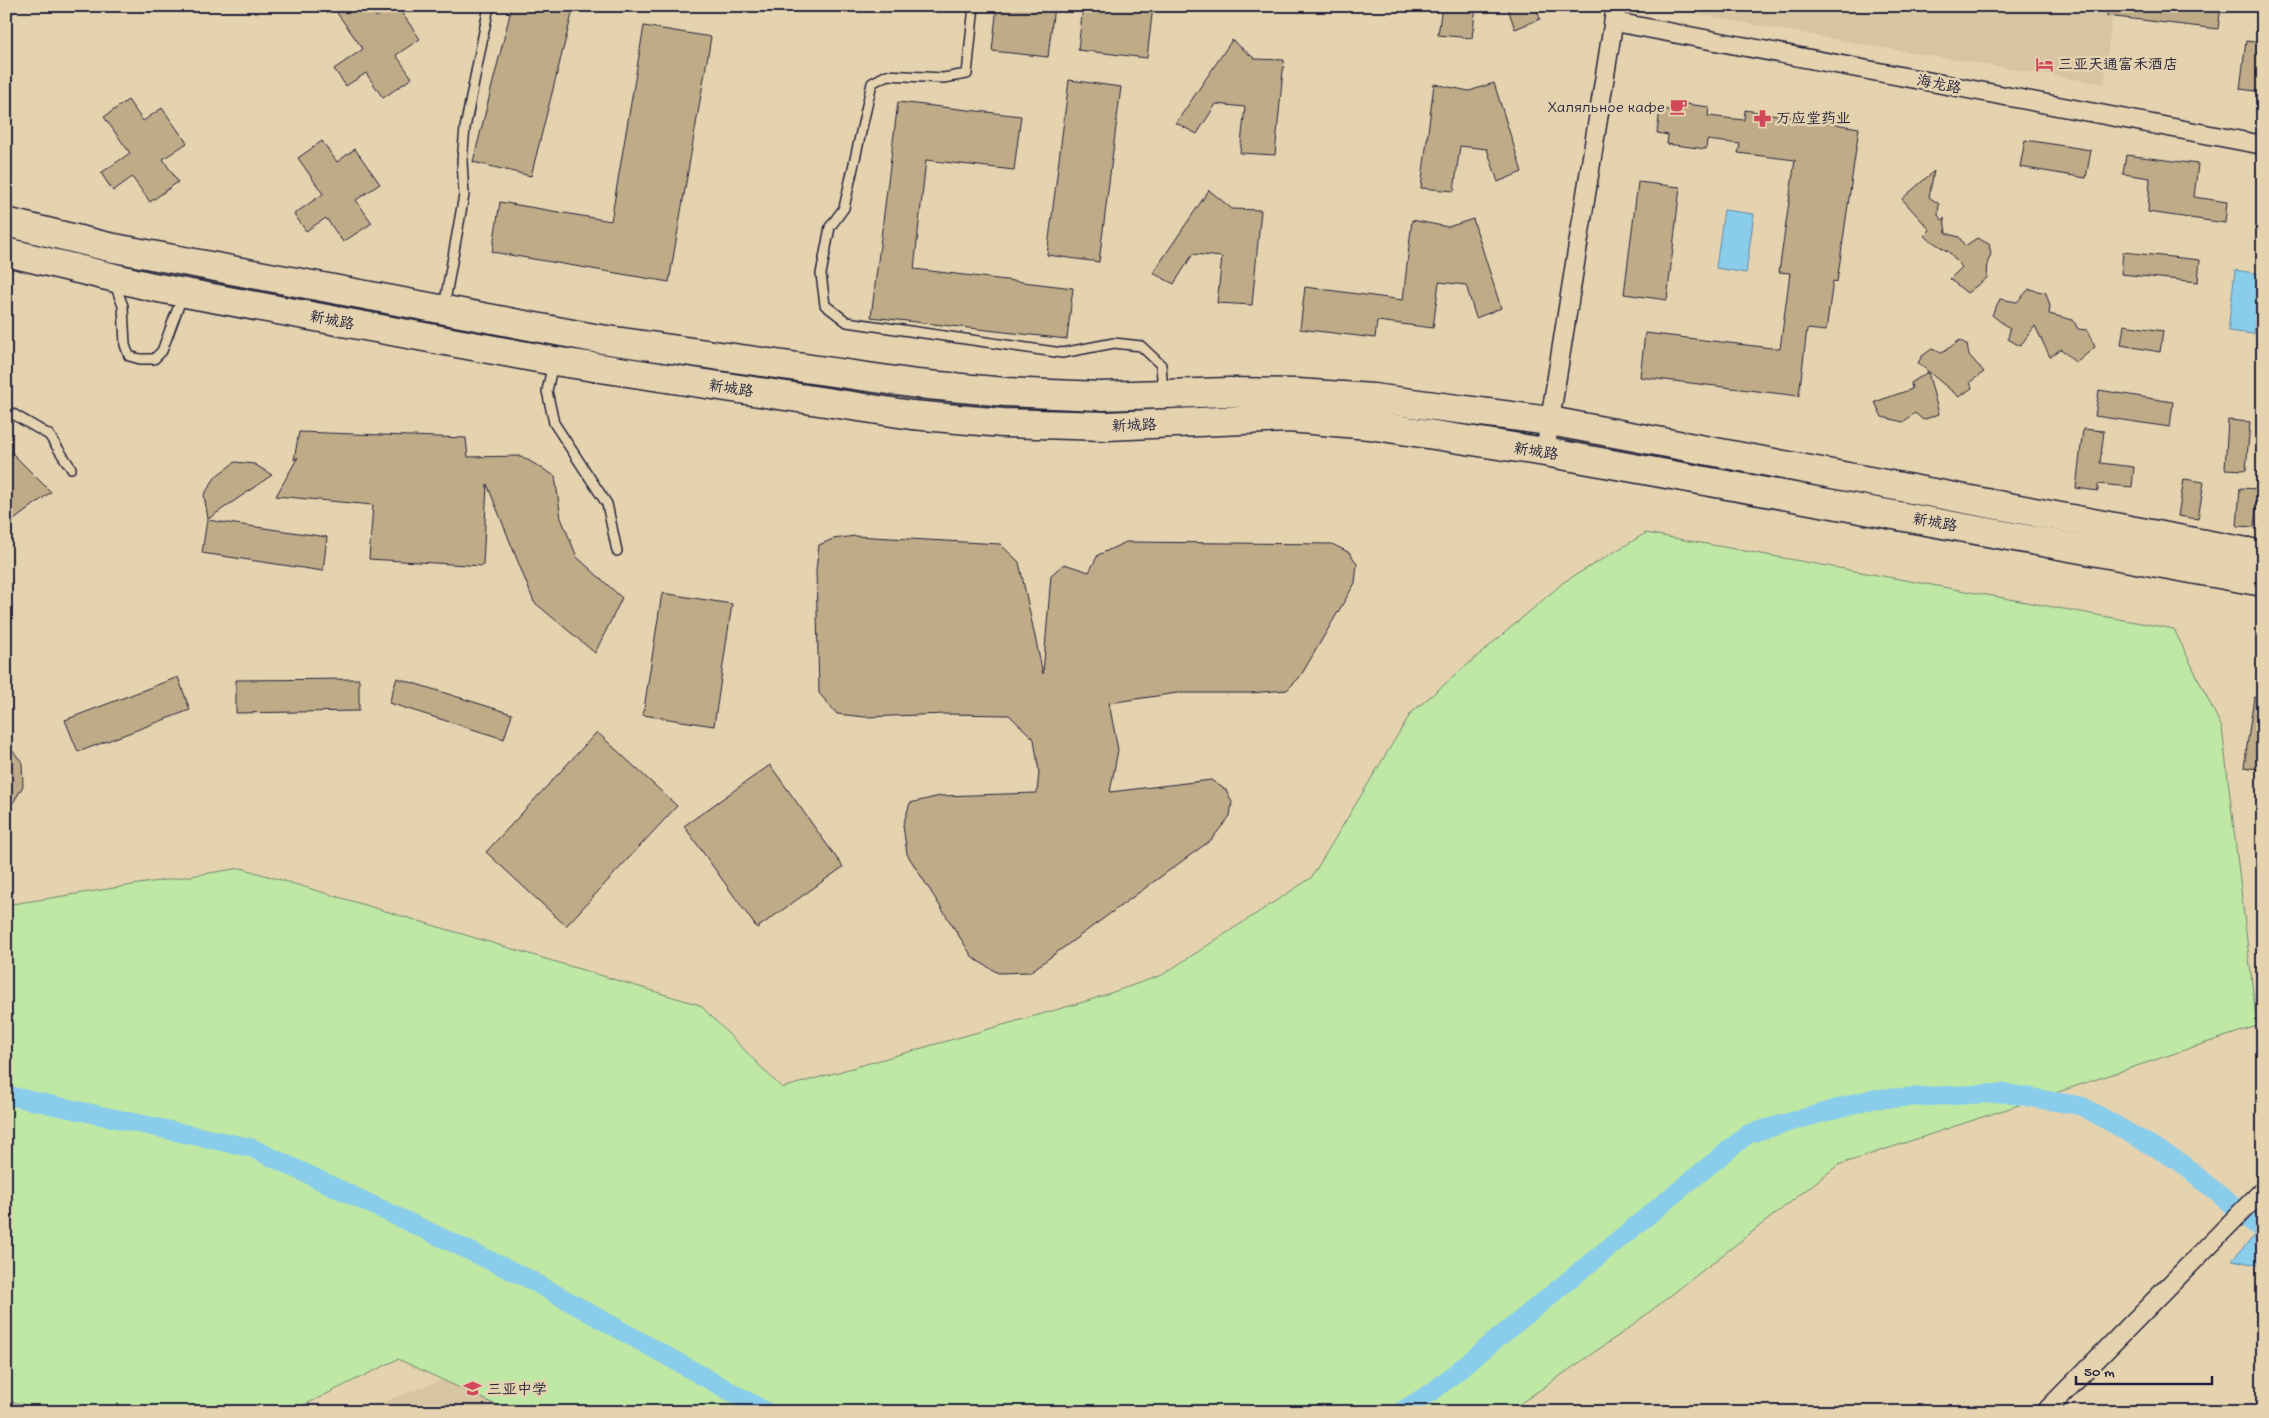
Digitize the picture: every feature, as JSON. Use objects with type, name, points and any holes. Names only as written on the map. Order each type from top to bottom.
[{"type":"main road","name":"新城路","points":[[6,222],[109,247],[594,338],[917,384],[1006,392],[1100,396],[1298,392],[1373,398],[1550,421],[2263,555]]},
{"type":"main road","name":"新城路","points":[[6,252],[184,292],[554,361],[921,416],[1003,423],[1107,426],[1289,418],[1369,425],[1545,452],[2263,582]]},
{"type":"street","name":"海龙路","points":[[1616,14],[2263,145]]},
{"type":"street","points":[[1545,452],[1616,14]]},
{"type":"street","points":[[2044,1412],[2263,1190]]},
{"type":"lane","points":[[444,310],[464,195],[462,161],[465,128],[489,6]]},
{"type":"lane","points":[[974,6],[968,74],[943,78],[887,74],[872,83],[844,208],[830,227],[821,274],[824,305],[847,322],[1062,353],[1114,343],[1141,346],[1161,365],[1163,394]]},
{"type":"lane","points":[[112,277],[123,306],[125,345],[129,356],[140,360],[154,359],[162,351],[184,292]]},
{"type":"lane","points":[[554,361],[547,391],[554,423],[607,504],[617,551]]},
{"type":"lane","points":[[6,410],[49,435],[71,468]]},
{"type":"shaded area","name":"三亚天通富禾酒店","points":[[1653,6],[2113,6],[2104,84],[1860,44]]},
{"type":"shaded area","name":"三亚中学","points":[[480,1366],[577,1412],[356,1412]]},
{"type":"green space","points":[[1646,533],[2174,629],[2222,728],[2257,1026],[1838,1165],[1625,1331],[1508,1412],[511,1412],[398,1359],[290,1412],[50,1412],[6,1400],[6,905],[241,868],[700,1005],[782,1088],[1087,1001],[1162,975],[1311,878],[1411,713],[1564,582]]},
{"type":"water","points":[[1724,210],[1754,214],[1746,273],[1716,268]]},
{"type":"water","points":[[2235,270],[2261,274],[2254,334],[2228,331]]},
{"type":"water","points":[[2263,1226],[2263,1266],[2232,1260],[2260,1230]]},
{"type":"building","points":[[347,6],[369,6],[376,17],[393,6],[397,6],[420,39],[396,55],[412,78],[383,98],[366,73],[346,86],[334,69],[363,49],[337,13]]},
{"type":"building","points":[[512,6],[574,6],[531,176],[473,162]]},
{"type":"building","points":[[997,6],[1054,6],[1048,57],[992,51]]},
{"type":"building","points":[[1083,6],[1153,6],[1147,58],[1078,50]]},
{"type":"building","points":[[1442,6],[1476,6],[1472,38],[1438,35]]},
{"type":"building","points":[[1507,6],[1536,6],[1540,19],[1515,29]]},
{"type":"building","points":[[2107,6],[2221,6],[2218,29],[2107,16]]},
{"type":"building","points":[[644,26],[711,37],[669,282],[492,252],[500,202],[611,221]]},
{"type":"building","points":[[1232,40],[1255,59],[1284,60],[1275,155],[1240,153],[1245,107],[1216,104],[1197,134],[1176,123]]},
{"type":"building","points":[[2246,41],[2263,43],[2263,92],[2240,89]]},
{"type":"building","points":[[1069,80],[1121,87],[1099,262],[1047,255]]},
{"type":"building","points":[[1494,83],[1522,172],[1498,182],[1487,149],[1460,146],[1454,191],[1421,188],[1434,84],[1469,91]]},
{"type":"building","points":[[128,100],[143,121],[162,108],[187,143],[163,159],[178,182],[150,202],[132,177],[113,191],[101,173],[130,153],[104,117]]},
{"type":"building","points":[[898,102],[1021,116],[1014,170],[926,160],[914,269],[1073,288],[1067,339],[871,317]]},
{"type":"building","points":[[1671,102],[1709,107],[1708,116],[1744,120],[1745,110],[1859,128],[1837,282],[1833,281],[1826,331],[1807,329],[1799,396],[1640,377],[1645,333],[1780,349],[1790,273],[1779,272],[1795,160],[1738,153],[1740,144],[1707,140],[1706,149],[1667,144],[1668,135],[1657,133],[1660,109],[1670,110]]},
{"type":"building","points":[[2025,140],[2091,150],[2086,178],[2020,167]]},
{"type":"building","points":[[322,141],[337,162],[355,149],[380,184],[356,200],[372,223],[343,242],[326,218],[306,231],[294,214],[323,194],[298,158]]},
{"type":"building","points":[[2126,155],[2198,164],[2194,197],[2227,202],[2225,223],[2148,212],[2150,178],[2123,174]]},
{"type":"building","points":[[1934,171],[1929,197],[1939,204],[1938,215],[1942,220],[1944,218],[1946,233],[1959,237],[1965,246],[1977,238],[1989,244],[1991,254],[1988,261],[1987,278],[1967,293],[1950,279],[1962,267],[1950,253],[1924,236],[1930,230],[1902,199]]},
{"type":"building","points":[[1638,182],[1680,187],[1667,300],[1624,294]]},
{"type":"building","points":[[1209,190],[1232,209],[1261,210],[1252,305],[1217,303],[1222,257],[1193,254],[1174,284],[1153,273]]},
{"type":"building","points":[[1473,219],[1501,308],[1476,318],[1466,285],[1439,282],[1433,328],[1377,321],[1375,338],[1300,329],[1305,287],[1403,300],[1412,220],[1448,227]]},
{"type":"building","points":[[2123,252],[2200,260],[2198,282],[2121,274]]},
{"type":"building","points":[[2029,289],[2046,293],[2050,306],[2049,314],[2073,320],[2078,329],[2087,330],[2095,347],[2076,363],[2061,349],[2050,357],[2035,326],[2020,346],[2008,339],[2010,329],[1992,315],[2000,299],[2017,302]]},
{"type":"building","points":[[2124,325],[2163,331],[2160,352],[2121,345]]},
{"type":"building","points":[[1960,340],[1967,345],[1969,355],[1984,372],[1970,382],[1972,388],[1959,397],[1918,363],[1922,356],[1932,349],[1942,353]]},
{"type":"building","points":[[1928,372],[1939,414],[1923,420],[1915,413],[1903,422],[1882,417],[1875,402],[1912,389],[1911,383]]},
{"type":"building","points":[[2099,390],[2173,402],[2170,427],[2095,416]]},
{"type":"building","points":[[2228,420],[2250,422],[2246,470],[2225,469]]},
{"type":"building","points":[[2083,429],[2104,431],[2100,463],[2134,467],[2132,487],[2098,484],[2098,491],[2076,488]]},
{"type":"building","points":[[299,432],[466,438],[468,457],[521,456],[555,476],[561,518],[577,557],[622,598],[595,653],[534,602],[487,484],[483,566],[369,559],[373,505],[276,496],[298,457],[294,460]]},
{"type":"building","points":[[6,447],[51,492],[6,526]]},
{"type":"building","points":[[235,462],[254,464],[272,475],[208,519],[204,495],[216,476]]},
{"type":"building","points":[[2184,479],[2204,482],[2198,519],[2178,516]]},
{"type":"building","points":[[2240,488],[2258,489],[2254,527],[2237,526]]},
{"type":"building","points":[[207,520],[327,537],[323,571],[202,553]]},
{"type":"building","points":[[855,536],[1000,544],[1019,562],[1043,674],[1051,575],[1064,564],[1089,572],[1098,555],[1126,542],[1332,544],[1350,553],[1357,564],[1355,583],[1300,677],[1287,690],[1250,693],[1177,693],[1109,703],[1118,750],[1110,792],[1211,780],[1226,790],[1232,802],[1230,816],[1211,840],[1030,972],[998,973],[973,958],[907,854],[903,825],[910,803],[940,796],[1037,793],[1039,772],[1034,739],[1009,715],[946,714],[865,717],[837,714],[819,693],[816,570],[819,545],[833,539]]},
{"type":"building","points":[[662,593],[732,604],[714,726],[643,715]]},
{"type":"building","points":[[178,677],[190,710],[78,752],[65,720]]},
{"type":"building","points":[[397,678],[512,714],[504,739],[389,703]]},
{"type":"building","points":[[359,679],[359,711],[236,713],[236,680]]},
{"type":"building","points":[[2254,697],[2263,698],[2263,770],[2244,767]]},
{"type":"building","points":[[597,732],[677,806],[566,926],[486,852]]},
{"type":"building","points":[[6,743],[22,762],[23,786],[6,815]]},
{"type":"building","points":[[770,765],[843,867],[757,928],[684,826]]},
{"type":"waterway","points":[[1400,1412],[1432,1392],[1748,1134],[1871,1099],[2005,1093],[2082,1106],[2180,1162],[2263,1231]]},
{"type":"waterway","points":[[6,1095],[252,1148],[527,1278],[767,1412]]},
{"type":"place","name":"三亚天通富禾酒店","points":[[2044,64]]},
{"type":"place","name":"Халяльное кафе","points":[[1679,107]]},
{"type":"place","name":"万应堂药业","points":[[1762,118]]},
{"type":"place","name":"三亚中学","points":[[473,1389]]}]
